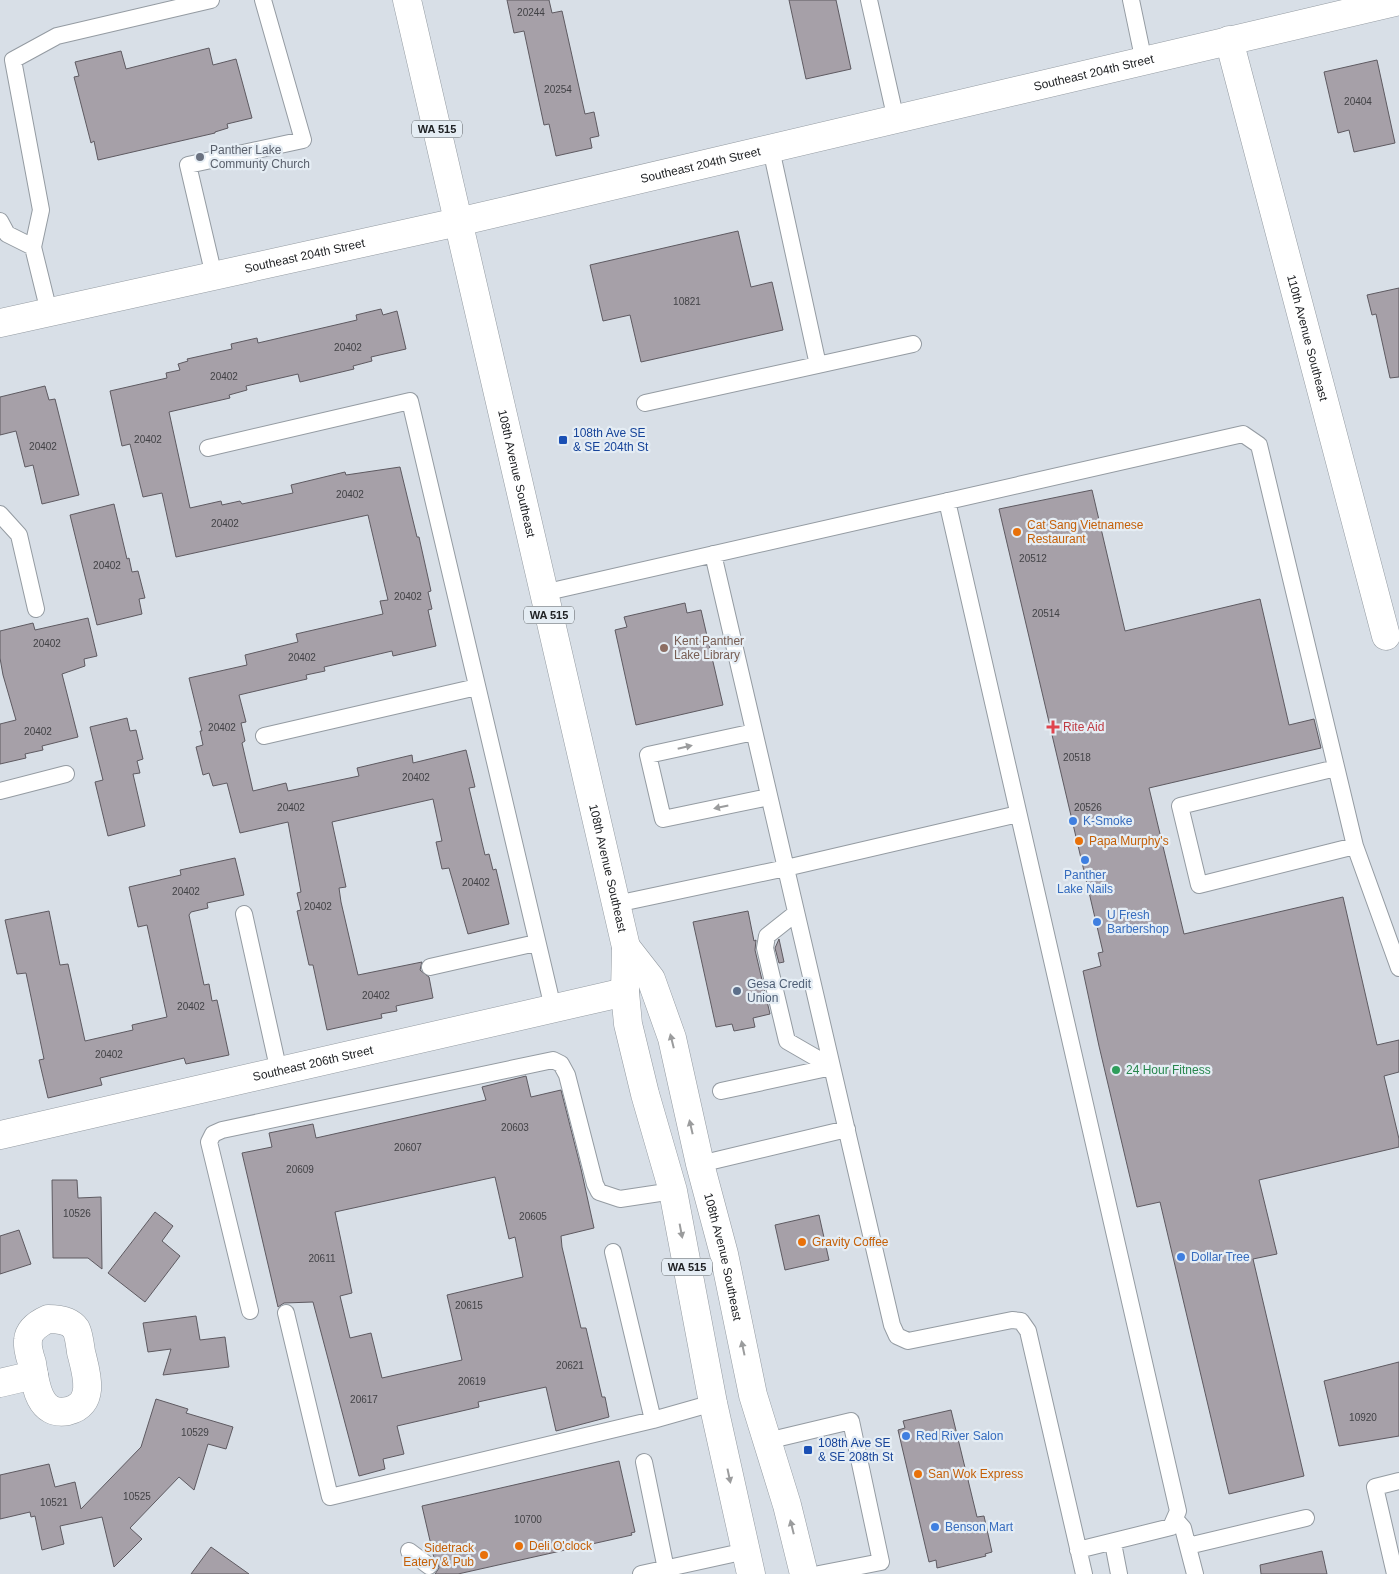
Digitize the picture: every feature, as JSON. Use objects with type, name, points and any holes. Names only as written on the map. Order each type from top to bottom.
[{"type":"street","name":"108th Avenue Southeast","points":[[407,0],[626,947],[625,992],[628,1024],[645,1094],[673,1192],[713,1403],[748,1563]]},
{"type":"street","name":"Southeast 204th Street","points":[[0,323],[458,222],[1399,1]]},
{"type":"street","name":"110th Avenue Southeast","points":[[1230,40],[1386,636]]},
{"type":"street","name":"108th Avenue Southeast","points":[[626,947],[651,979],[672,1038],[700,1164],[724,1254],[754,1396],[804,1574]]},
{"type":"street","name":"Southeast 206th Street","points":[[0,1135],[625,992]]},
{"type":"street","points":[[0,1383],[34,1376]]},
{"type":"lane","points":[[49,312],[33,247],[41,210],[6,63],[57,36],[211,0]]},
{"type":"lane","points":[[214,276],[188,165],[303,140],[263,0]]},
{"type":"lane","points":[[869,0],[896,120]]},
{"type":"lane","points":[[1131,0],[1144,62]]},
{"type":"lane","points":[[771,149],[818,365]]},
{"type":"lane","points":[[0,221],[7,234],[33,247]]},
{"type":"lane","points":[[645,403],[913,344]]},
{"type":"lane","points":[[208,448],[410,401],[536,943],[553,1008]]},
{"type":"lane","points":[[544,592],[1243,434],[1259,444],[1355,846],[1399,968]]},
{"type":"lane","points":[[947,501],[1178,1511],[1171,1527],[1078,1550]]},
{"type":"lane","points":[[0,514],[19,535],[36,610]]},
{"type":"lane","points":[[712,554],[892,1325],[897,1336],[908,1341],[1012,1320],[1021,1321],[1028,1331],[1084,1574]]},
{"type":"lane","points":[[264,736],[477,687]]},
{"type":"lane","points":[[754,732],[648,755],[663,819],[769,797]]},
{"type":"lane","points":[[1336,768],[1180,806],[1199,885],[1355,846]]},
{"type":"lane","points":[[0,791],[66,774]]},
{"type":"lane","points":[[616,904],[786,868],[1018,814]]},
{"type":"lane","points":[[796,913],[767,936],[765,948],[787,1041],[832,1067]]},
{"type":"lane","points":[[244,914],[279,1072]]},
{"type":"lane","points":[[430,967],[536,943]]},
{"type":"lane","points":[[250,1311],[209,1142],[213,1134],[222,1130],[553,1060],[561,1064],[567,1075],[595,1184],[599,1192],[620,1200],[673,1192]]},
{"type":"lane","points":[[721,1091],[832,1067]]},
{"type":"lane","points":[[700,1164],[847,1129]]},
{"type":"lane","points":[[613,1252],[653,1420]]},
{"type":"lane","points":[[286,1313],[330,1497],[653,1420],[713,1403]]},
{"type":"lane","points":[[767,1441],[851,1421],[881,1562],[819,1574]]},
{"type":"lane","points":[[644,1462],[666,1571]]},
{"type":"lane","points":[[1395,1574],[1375,1487],[1399,1482]]},
{"type":"lane","points":[[1188,1546],[1306,1518]]},
{"type":"lane","points":[[1175,1519],[1183,1528],[1194,1574]]},
{"type":"lane","points":[[1112,1542],[1119,1574]]},
{"type":"lane","points":[[409,1551],[429,1566]]},
{"type":"lane","points":[[641,1574],[748,1563]]},
{"type":"building","points":[[507,0],[549,0],[552,13],[562,11],[585,114],[594,112],[599,136],[590,138],[592,148],[556,156],[549,124],[544,125],[524,31],[514,33]]},
{"type":"building","points":[[789,0],[836,0],[851,69],[806,79]]},
{"type":"building","points":[[209,48],[213,65],[236,59],[252,118],[227,124],[228,128],[215,133],[98,160],[94,141],[91,143],[74,77],[79,76],[75,62],[121,51],[126,69]]},
{"type":"building","points":[[1377,60],[1395,143],[1354,152],[1349,130],[1338,133],[1324,72]]},
{"type":"building","points":[[738,231],[751,287],[772,282],[783,330],[641,362],[630,315],[603,321],[590,265]]},
{"type":"building","points":[[1399,288],[1399,377],[1390,378],[1376,314],[1372,315],[1367,295]]},
{"type":"building","points":[[381,309],[383,315],[397,311],[406,349],[371,357],[372,361],[353,366],[354,369],[300,382],[298,374],[246,386],[247,390],[229,395],[230,398],[169,412],[190,508],[221,501],[222,505],[240,501],[242,504],[293,493],[291,485],[345,472],[346,475],[400,467],[417,537],[419,537],[431,591],[428,592],[432,609],[428,610],[436,646],[393,656],[392,651],[324,667],[325,671],[306,675],[307,679],[239,695],[246,722],[241,723],[245,741],[242,743],[253,791],[286,783],[288,791],[359,776],[357,768],[412,755],[413,763],[466,750],[475,787],[469,788],[485,855],[489,854],[493,870],[496,869],[509,924],[468,934],[449,868],[442,869],[436,842],[442,841],[433,799],[332,822],[346,887],[339,888],[341,902],[358,975],[422,962],[420,970],[429,977],[433,998],[396,1006],[397,1011],[381,1014],[382,1018],[327,1030],[313,965],[309,965],[297,911],[301,910],[297,893],[301,892],[288,822],[240,833],[227,783],[213,786],[209,773],[203,775],[196,747],[203,745],[200,731],[202,731],[189,678],[247,665],[245,655],[298,642],[296,634],[383,614],[380,601],[388,600],[368,515],[176,557],[162,493],[143,497],[130,444],[122,446],[110,391],[167,378],[166,373],[180,370],[178,364],[188,361],[187,359],[232,349],[231,344],[257,338],[258,343],[357,320],[356,315]]},
{"type":"building","points":[[45,386],[49,400],[55,399],[79,495],[42,504],[33,465],[25,467],[16,431],[0,435],[0,397]]},
{"type":"building","points":[[1092,490],[1125,631],[1260,599],[1289,725],[1314,719],[1321,748],[1149,788],[1184,934],[1343,897],[1377,1045],[1399,1040],[1399,1072],[1384,1076],[1399,1139],[1399,1147],[1259,1180],[1277,1254],[1253,1259],[1304,1476],[1229,1494],[1160,1202],[1137,1207],[1099,1046],[1083,971],[1101,966],[1098,953],[1103,952],[999,509]]},
{"type":"building","points":[[114,504],[127,559],[129,558],[132,572],[138,571],[145,598],[139,599],[142,614],[97,625],[70,515]]},
{"type":"building","name":"Kent Panther Lake Library","points":[[685,603],[687,613],[701,610],[723,705],[636,725],[615,630],[627,627],[624,617]]},
{"type":"building","points":[[88,618],[97,656],[84,659],[85,666],[62,674],[78,737],[42,746],[43,750],[25,754],[26,758],[0,764],[0,724],[16,720],[3,675],[0,658],[0,631],[33,623],[35,630]]},
{"type":"building","points":[[127,718],[130,731],[136,730],[143,759],[137,761],[140,773],[133,774],[145,826],[108,836],[95,782],[103,780],[90,727]]},
{"type":"building","points":[[235,858],[244,895],[207,903],[208,908],[191,912],[189,915],[204,985],[209,984],[212,1001],[217,1000],[229,1055],[186,1064],[184,1058],[100,1078],[102,1085],[48,1098],[39,1060],[44,1059],[26,973],[17,974],[5,920],[49,911],[60,965],[68,964],[85,1041],[133,1030],[132,1025],[167,1017],[147,925],[138,927],[129,887],[181,875],[180,870]]},
{"type":"building","name":"Gesa Credit Union","points":[[748,911],[754,941],[756,940],[755,950],[770,1014],[753,1018],[755,1027],[734,1031],[732,1024],[716,1027],[693,922]]},
{"type":"building","points":[[779,939],[784,962],[779,963],[775,948]]},
{"type":"building","points":[[526,1076],[531,1097],[561,1090],[594,1228],[561,1236],[562,1247],[581,1328],[586,1328],[602,1397],[605,1397],[609,1417],[556,1431],[546,1387],[478,1402],[479,1407],[397,1426],[404,1454],[383,1459],[385,1469],[359,1476],[313,1302],[284,1303],[278,1307],[242,1153],[272,1147],[269,1133],[313,1124],[316,1138],[486,1100],[482,1087]],"holes":[[[495,1177],[509,1239],[515,1237],[523,1277],[447,1295],[462,1360],[382,1378],[371,1333],[350,1338],[340,1296],[352,1293],[335,1212]]]},
{"type":"building","points":[[52,1180],[77,1180],[78,1198],[101,1197],[102,1269],[88,1258],[53,1258]]},
{"type":"building","points":[[155,1212],[173,1226],[162,1241],[180,1256],[145,1302],[108,1273]]},
{"type":"building","name":"Gravity Coffee","points":[[819,1215],[829,1260],[785,1270],[775,1225]]},
{"type":"building","points":[[19,1230],[31,1264],[0,1274],[0,1236]]},
{"type":"building","points":[[196,1316],[200,1340],[225,1337],[229,1367],[163,1375],[171,1349],[148,1352],[143,1323]]},
{"type":"building","points":[[1399,1362],[1399,1436],[1339,1446],[1324,1381]]},
{"type":"building","points":[[156,1399],[188,1409],[186,1413],[233,1427],[226,1449],[208,1444],[194,1490],[179,1477],[130,1528],[142,1539],[114,1567],[102,1517],[60,1526],[64,1544],[42,1550],[35,1516],[31,1517],[30,1512],[0,1519],[0,1475],[49,1464],[55,1487],[75,1482],[81,1509],[141,1447]]},
{"type":"building","points":[[951,1410],[977,1517],[984,1516],[992,1552],[985,1554],[986,1556],[937,1568],[936,1560],[929,1562],[898,1430],[905,1428],[903,1421]]},
{"type":"building","points":[[619,1461],[635,1532],[631,1533],[632,1535],[458,1574],[435,1574],[439,1568],[434,1558],[422,1506]]},
{"type":"building","points":[[211,1547],[249,1574],[191,1574]]},
{"type":"building","points":[[1322,1551],[1327,1574],[1261,1574],[1260,1565]]},
{"type":"place","name":"Panther Lake Communty Church","points":[[200,157]]},
{"type":"place","name":"108th Ave SE & SE 204th St","points":[[563,440]]},
{"type":"place","name":"Cat Sang Vietnamese Restaurant","points":[[1017,532]]},
{"type":"place","name":"Kent Panther Lake Library","points":[[664,648]]},
{"type":"place","name":"Rite Aid","points":[[1053,727]]},
{"type":"place","name":"K-Smoke","points":[[1073,821]]},
{"type":"place","name":"Papa Murphy's","points":[[1079,841]]},
{"type":"place","name":"Panther Lake Nails","points":[[1085,860]]},
{"type":"place","name":"U Fresh Barbershop","points":[[1097,922]]},
{"type":"place","name":"Gesa Credit Union","points":[[737,991]]},
{"type":"place","name":"24 Hour Fitness","points":[[1116,1070]]},
{"type":"place","name":"Gravity Coffee","points":[[802,1242]]},
{"type":"place","name":"Dollar Tree","points":[[1181,1257]]},
{"type":"place","name":"Red River Salon","points":[[906,1436]]},
{"type":"place","name":"108th Ave SE & SE 208th St","points":[[808,1450]]},
{"type":"place","name":"San Wok Express","points":[[918,1474]]},
{"type":"place","name":"Benson Mart","points":[[935,1527]]},
{"type":"place","name":"Deli O'clock","points":[[519,1546]]},
{"type":"place","name":"Sidetrack Eatery & Pub","points":[[484,1555]]}]
